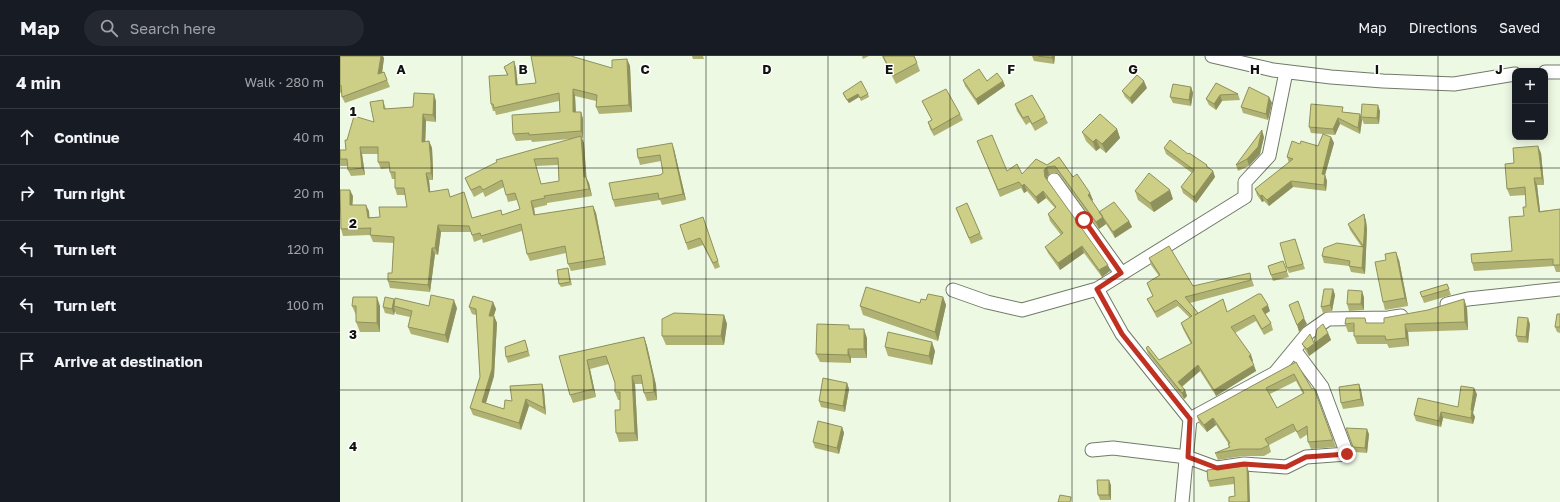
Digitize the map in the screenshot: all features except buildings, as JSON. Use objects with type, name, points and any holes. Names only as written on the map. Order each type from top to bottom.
[{"type":"street","points":[[1212,56],[1286,72],[1330,77],[1454,84],[1512,74]]},
{"type":"street","points":[[953,290],[987,302],[1022,310],[1097,289],[1245,197],[1245,182],[1269,156],[1286,72]]},
{"type":"street","points":[[1548,72],[1560,72]]},
{"type":"street","points":[[1054,180],[1121,273]]},
{"type":"street","points":[[1097,289],[1122,334],[1190,419],[1188,457],[1182,502]]},
{"type":"street","points":[[1435,308],[1468,298],[1560,289]]},
{"type":"street","points":[[1190,419],[1275,373],[1295,351],[1308,333],[1328,319],[1388,318],[1415,313]]},
{"type":"street","points":[[1092,450],[1113,448],[1188,457],[1217,468],[1244,464],[1286,467],[1306,457],[1347,454],[1322,387],[1295,351]]},
{"type":"route","points":[[1084,220],[1121,273],[1097,289],[1122,334],[1190,419],[1188,457],[1217,468],[1244,464],[1286,467],[1306,457],[1347,454]]}]
